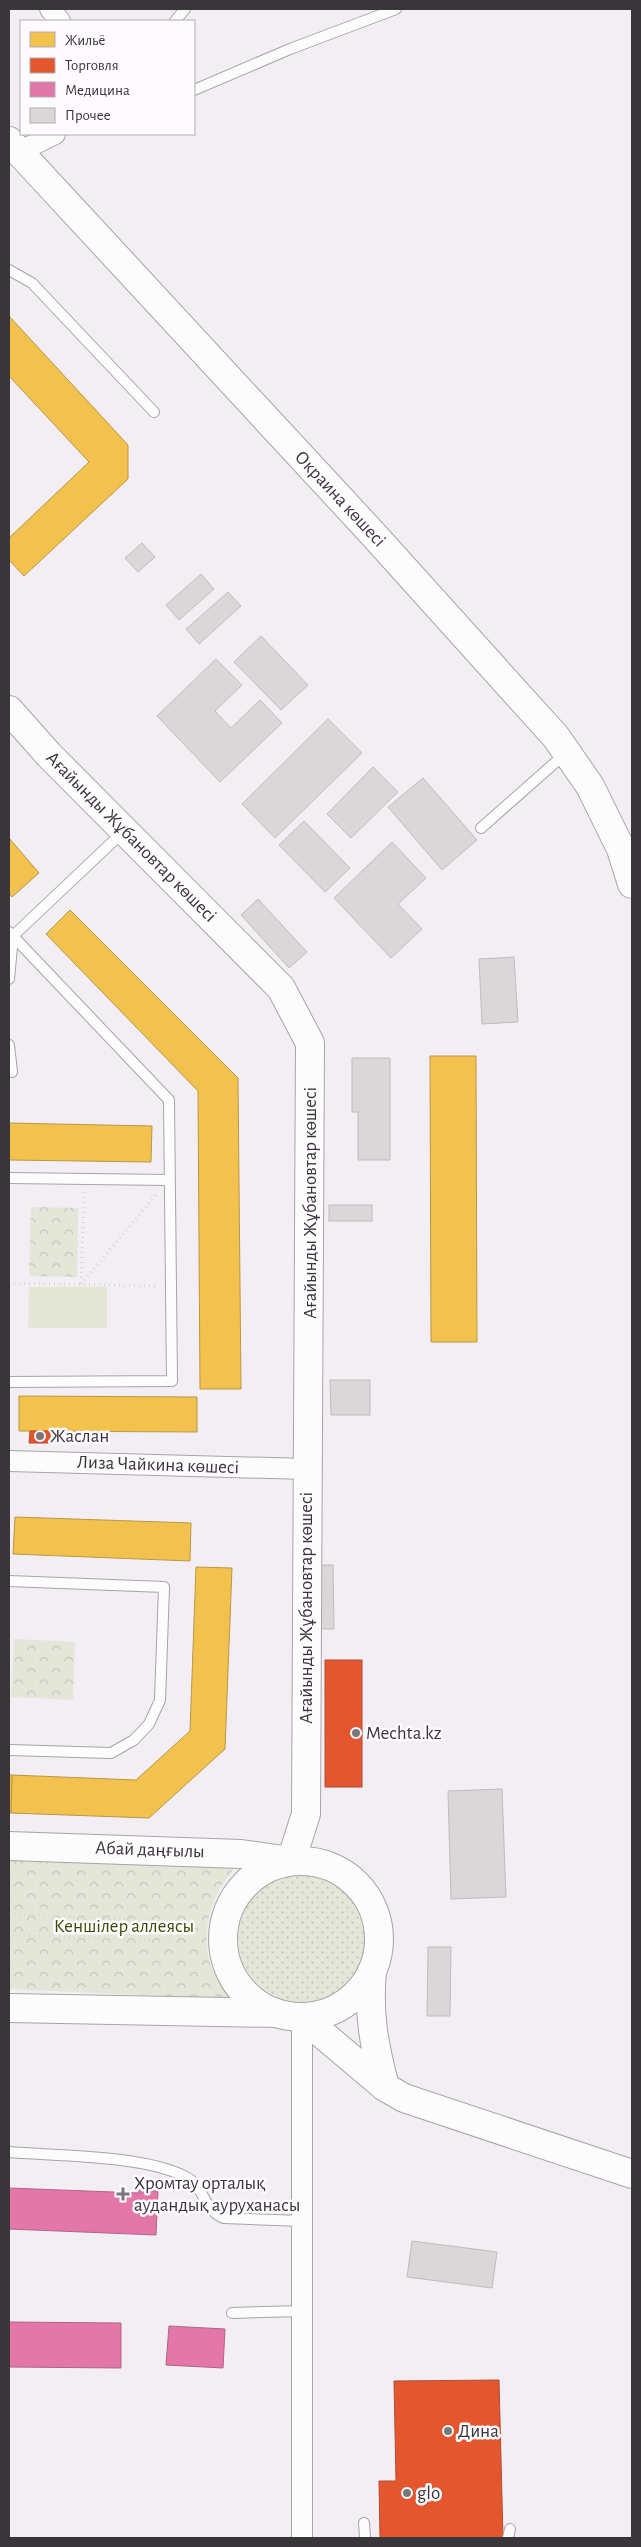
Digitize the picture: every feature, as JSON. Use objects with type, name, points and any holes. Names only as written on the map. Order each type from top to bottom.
[{"type":"street","points":[[50,9],[59,20]]},
{"type":"street","points":[[12,152],[53,135]]},
{"type":"street","name":"Окраина көшесі","points":[[12,152],[512,686],[566,752],[590,786],[621,849],[632,884]]},
{"type":"street","name":"Ағайынды Жұбановтар көшесі","points":[[9,710],[49,755],[281,988],[310,1043],[306,1814]]},
{"type":"street","name":"Лиза Чайкина көшесі","points":[[9,1460],[307,1469]]},
{"type":"street","points":[[291,1861],[306,1814]]},
{"type":"street","points":[[306,1814],[329,1866]]},
{"type":"street","name":"Абай даңғылы","points":[[9,1846],[241,1854],[291,1861]]},
{"type":"street","points":[[9,2008],[232,2014],[289,2015],[320,2015],[344,2004],[363,1987],[372,1971],[378,1954],[379,1936],[376,1918],[370,1901],[359,1886],[345,1874],[329,1866],[310,1861],[291,1861],[274,1865],[259,1873],[245,1884],[234,1898],[227,1914],[224,1931],[226,1957],[236,1981],[254,2000],[289,2015],[385,2087],[404,2098],[632,2174]]},
{"type":"street","points":[[372,1971],[369,2002],[373,2040],[385,2087]]},
{"type":"street","points":[[289,2015],[302,2221],[302,2538]]},
{"type":"lane","points":[[176,20],[186,9]]},
{"type":"lane","points":[[195,90],[290,49],[396,9]]},
{"type":"lane","points":[[9,270],[32,283],[154,412]]},
{"type":"lane","points":[[481,828],[566,752]]},
{"type":"lane","points":[[9,979],[11,934],[124,830]]},
{"type":"lane","points":[[9,1382],[172,1381],[169,1100],[11,934]]},
{"type":"lane","points":[[9,1045],[12,1072]]},
{"type":"lane","points":[[9,1178],[169,1180]]},
{"type":"lane","points":[[9,1580],[164,1587],[160,1700],[150,1724],[134,1740],[111,1753],[9,1750]]},
{"type":"lane","points":[[9,2152],[139,2163],[171,2170],[189,2178],[215,2215],[224,2218],[302,2221]]},
{"type":"lane","points":[[232,2313],[302,2311]]},
{"type":"lane","points":[[364,2523],[365,2538]]},
{"type":"path","points":[[80,1284],[84,1179]]},
{"type":"path","points":[[80,1284],[169,1180]]},
{"type":"path","points":[[9,1283],[171,1286]]},
{"type":"path","points":[[9,1914],[167,1920]]},
{"type":"path","points":[[9,1935],[171,1941]]},
{"type":"green space","points":[[31,1207],[78,1208],[77,1277],[29,1276]]},
{"type":"green space","points":[[29,1287],[107,1287],[107,1328],[28,1328]]},
{"type":"green space","points":[[14,1639],[75,1642],[73,1700],[11,1697]]},
{"type":"green space","name":"Кеншілер аллеясы","points":[[9,1855],[240,1863],[222,1884],[216,1897],[211,1910],[207,1938],[211,1966],[220,1983],[232,1999],[9,1989]]},
{"type":"green space","points":[[302,1874],[315,1875],[327,1879],[338,1884],[348,1892],[356,1902],[361,1913],[365,1925],[365,1951],[361,1963],[356,1974],[348,1984],[338,1992],[327,1997],[315,2001],[302,2002],[289,2001],[277,1997],[266,1992],[256,1984],[248,1974],[243,1963],[239,1951],[238,1938],[239,1925],[243,1913],[248,1902],[256,1892],[266,1884],[277,1879],[289,1875]]},
{"type":"building: Жильё","points":[[9,316],[128,445],[128,479],[24,576],[9,560],[9,538],[89,462],[9,376]]},
{"type":"building: Жильё","points":[[9,838],[39,873],[12,897],[9,893]]},
{"type":"building: Жильё","points":[[70,910],[238,1078],[241,1389],[200,1389],[198,1091],[46,934]]},
{"type":"building: Жильё","points":[[430,1056],[476,1056],[477,1342],[431,1342]]},
{"type":"building: Жильё","points":[[9,1123],[152,1126],[151,1162],[9,1160]]},
{"type":"building: Жильё","points":[[19,1396],[197,1397],[197,1432],[19,1431]]},
{"type":"building: Жильё","points":[[15,1517],[191,1523],[190,1561],[13,1554]]},
{"type":"building: Жильё","points":[[196,1567],[232,1568],[225,1749],[149,1818],[11,1813],[12,1775],[136,1780],[190,1731]]},
{"type":"building: Жильё","points":[[9,1775],[12,1775],[11,1813],[9,1813]]},
{"type":"building: Торговля","points":[[30,1431],[50,1431],[50,1443],[29,1443]]},
{"type":"building: Торговля","points":[[325,1660],[362,1660],[362,1787],[325,1787]]},
{"type":"building: Торговля","name":"Дина","points":[[499,2380],[503,2538],[380,2538],[379,2481],[396,2481],[394,2381]]},
{"type":"building: Медицина","points":[[9,2188],[139,2193],[139,2190],[158,2191],[156,2235],[9,2229]]},
{"type":"building: Медицина","points":[[9,2322],[121,2323],[121,2368],[9,2367]]},
{"type":"building: Медицина","points":[[169,2326],[225,2329],[223,2368],[166,2365]]},
{"type":"building: Прочее","points":[[142,543],[155,557],[138,572],[125,558]]},
{"type":"building: Прочее","points":[[201,574],[214,589],[179,620],[166,605]]},
{"type":"building: Прочее","points":[[228,592],[241,606],[199,644],[186,629]]},
{"type":"building: Прочее","points":[[261,636],[308,685],[281,710],[234,662]]},
{"type":"building: Прочее","points":[[216,659],[242,685],[215,711],[231,728],[260,700],[282,723],[220,782],[157,716]]},
{"type":"building: Прочее","points":[[328,719],[362,753],[275,838],[242,804]]},
{"type":"building: Прочее","points":[[373,767],[398,792],[351,838],[327,814]]},
{"type":"building: Прочее","points":[[423,778],[477,840],[442,870],[388,807]]},
{"type":"building: Прочее","points":[[304,821],[350,868],[325,892],[279,845]]},
{"type":"building: Прочее","points":[[392,842],[426,878],[398,904],[422,929],[391,958],[334,898]]},
{"type":"building: Прочее","points":[[258,899],[307,952],[289,968],[241,915]]},
{"type":"building: Прочее","points":[[514,957],[518,1022],[482,1024],[479,959]]},
{"type":"building: Прочее","points":[[352,1058],[390,1058],[390,1160],[358,1160],[358,1112],[352,1112]]},
{"type":"building: Прочее","points":[[329,1205],[372,1205],[372,1221],[329,1221]]},
{"type":"building: Прочее","points":[[330,1380],[370,1380],[370,1415],[331,1415]]},
{"type":"building: Прочее","points":[[317,1565],[333,1565],[334,1629],[317,1629]]},
{"type":"building: Прочее","points":[[502,1789],[506,1897],[451,1899],[448,1791]]},
{"type":"building: Прочее","points":[[428,1947],[451,1947],[450,2016],[427,2016]]},
{"type":"building: Прочее","points":[[412,2241],[497,2252],[492,2288],[407,2277]]},
{"type":"place","name":"Жаслан","points":[[40,1436]]},
{"type":"place","name":"Mechta.kz","points":[[356,1733]]},
{"type":"place","name":"Хромтау орталық аудандық ауруханасы","points":[[123,2194]]},
{"type":"place","name":"Дина","points":[[448,2431]]},
{"type":"place","name":"glo","points":[[407,2493]]}]
